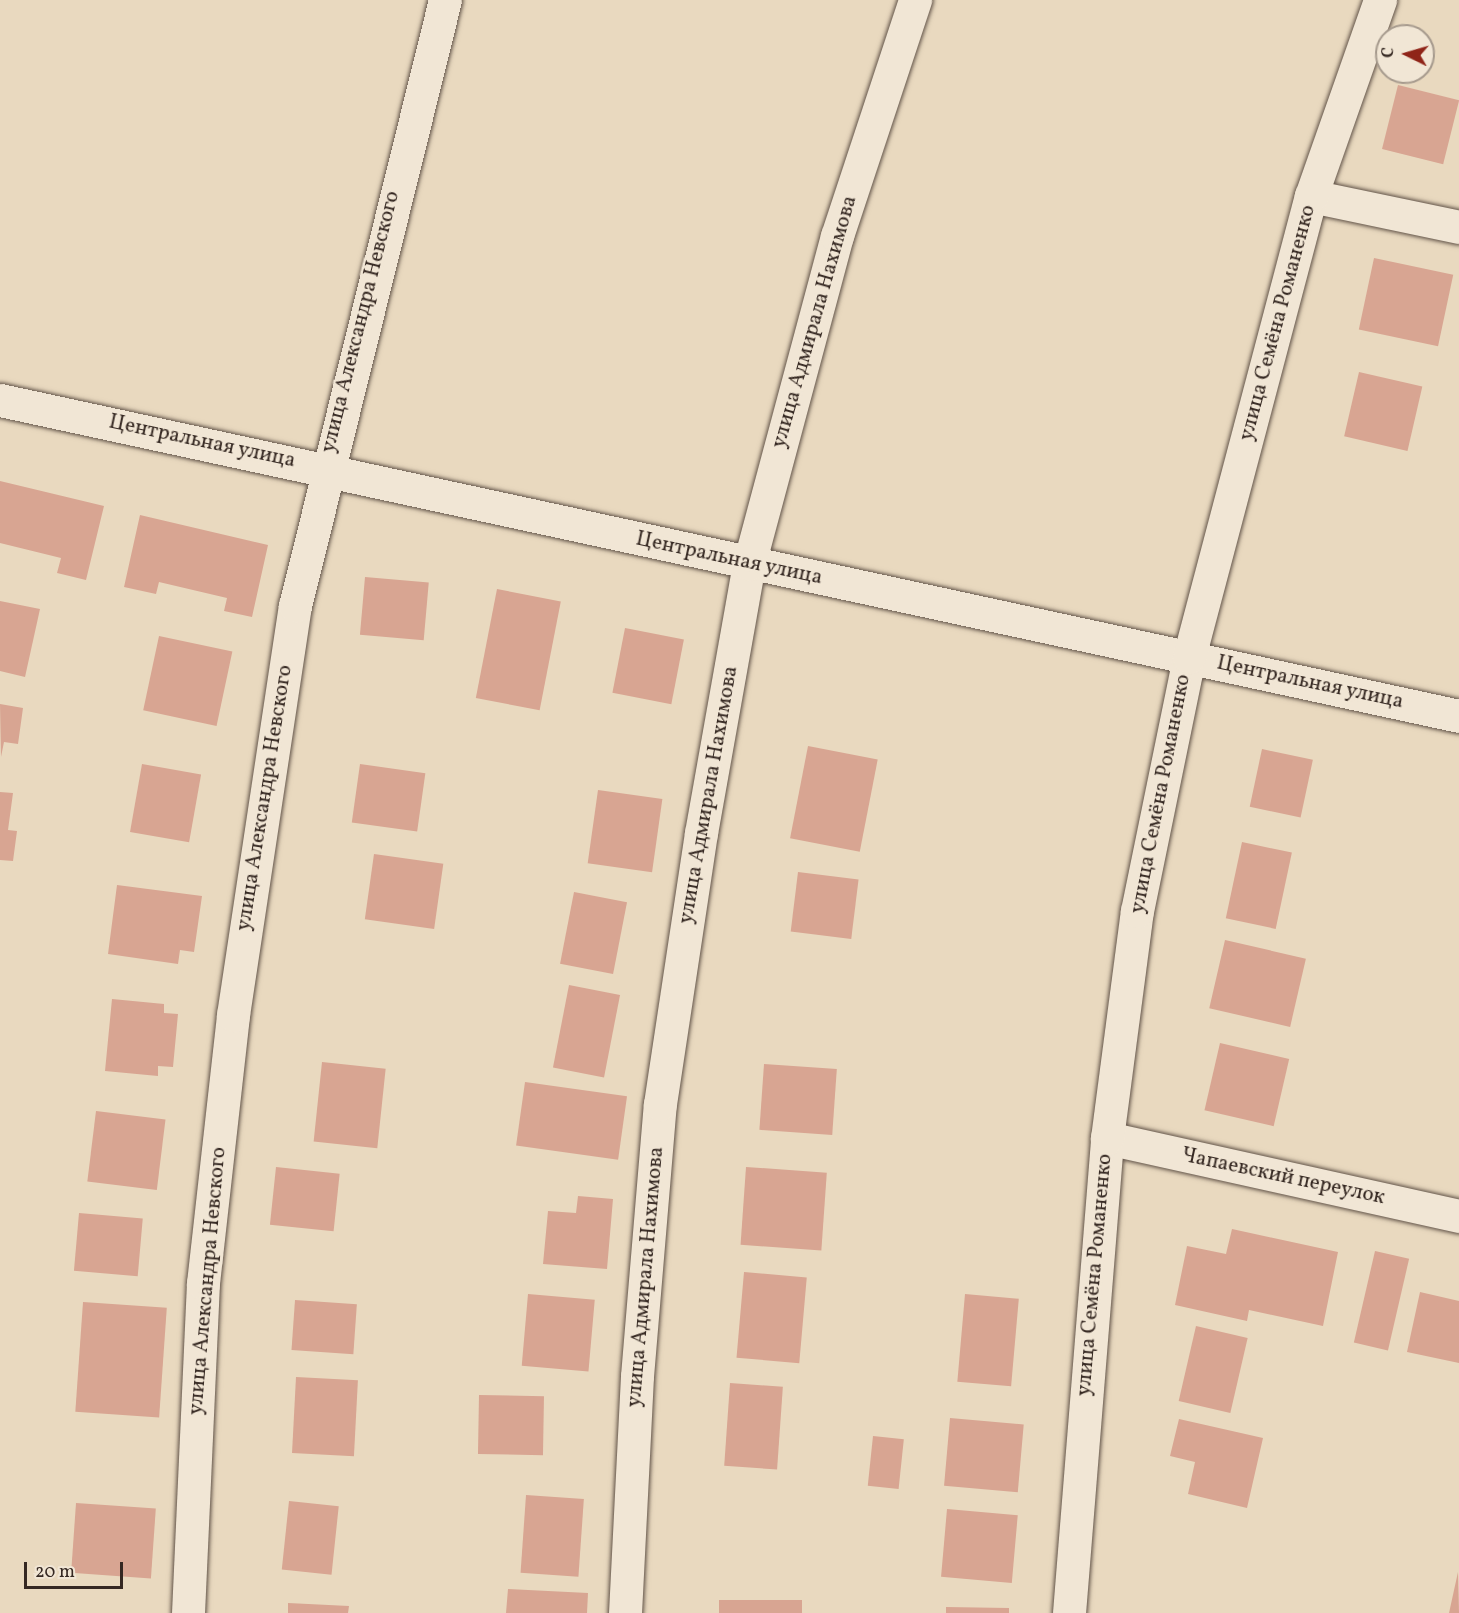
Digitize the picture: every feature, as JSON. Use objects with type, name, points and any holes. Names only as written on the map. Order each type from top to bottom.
[{"type":"street","name":"улица Александра Невского","points":[[188,1613],[203,1283],[233,1015],[294,606],[325,468],[445,0]]},
{"type":"street","name":"улица Адмирала Нахимова","points":[[625,1613],[637,1376],[660,1104],[749,564],[837,236],[915,0]]},
{"type":"street","name":"улица Семёна Романенко","points":[[1069,1613],[1107,1138],[1137,911],[1189,657],[1311,196],[1380,0]]},
{"type":"street","points":[[1311,196],[1459,227]]},
{"type":"street","name":"Центральная улица","points":[[0,400],[325,468],[749,564],[1459,716]]},
{"type":"street","name":"Чапаевский переулок","points":[[1107,1138],[1459,1216]]},
{"type":"building","points":[[1398,85],[1459,100],[1443,164],[1382,149]]},
{"type":"building","points":[[1374,258],[1453,275],[1438,346],[1359,329]]},
{"type":"building","points":[[1359,372],[1422,387],[1407,451],[1344,436]]},
{"type":"building","points":[[0,481],[104,506],[86,580],[57,573],[61,558],[0,543]]},
{"type":"building","points":[[140,515],[268,545],[252,617],[224,611],[227,598],[159,582],[156,594],[124,587]]},
{"type":"building","points":[[365,577],[429,583],[424,640],[360,635]]},
{"type":"building","points":[[497,589],[561,601],[540,710],[476,698]]},
{"type":"building","points":[[0,601],[40,609],[25,677],[0,671]]},
{"type":"building","points":[[625,628],[684,639],[671,704],[612,693]]},
{"type":"building","points":[[159,636],[232,652],[217,726],[143,710]]},
{"type":"building","points":[[0,704],[23,708],[18,744],[4,742],[1,757]]},
{"type":"building","points":[[808,746],[878,760],[860,852],[790,838]]},
{"type":"building","points":[[1262,749],[1313,760],[1301,818],[1250,807]]},
{"type":"building","points":[[142,764],[201,774],[189,842],[130,832]]},
{"type":"building","points":[[360,764],[425,773],[417,832],[352,822]]},
{"type":"building","points":[[598,790],[662,799],[652,872],[588,863]]},
{"type":"building","points":[[0,792],[13,793],[8,830],[17,831],[13,861],[0,860]]},
{"type":"building","points":[[1242,842],[1292,853],[1276,929],[1226,918]]},
{"type":"building","points":[[374,854],[443,864],[434,929],[365,919]]},
{"type":"building","points":[[798,872],[859,879],[851,939],[791,932]]},
{"type":"building","points":[[117,885],[202,896],[194,952],[180,950],[178,964],[108,954]]},
{"type":"building","points":[[574,892],[627,902],[613,974],[560,964]]},
{"type":"building","points":[[1225,940],[1306,959],[1290,1027],[1209,1008]]},
{"type":"building","points":[[569,985],[620,995],[604,1077],[553,1067]]},
{"type":"building","points":[[112,999],[164,1004],[164,1013],[178,1014],[173,1067],[158,1066],[158,1076],[105,1071]]},
{"type":"building","points":[[1220,1043],[1289,1059],[1274,1126],[1204,1110]]},
{"type":"building","points":[[322,1062],[386,1069],[377,1148],[314,1142]]},
{"type":"building","points":[[764,1064],[837,1069],[832,1135],[759,1130]]},
{"type":"building","points":[[525,1082],[627,1096],[618,1160],[516,1145]]},
{"type":"building","points":[[96,1111],[165,1120],[157,1190],[87,1181]]},
{"type":"building","points":[[276,1167],[340,1174],[334,1231],[270,1225]]},
{"type":"building","points":[[746,1167],[827,1173],[821,1250],[741,1245]]},
{"type":"building","points":[[578,1196],[613,1199],[607,1269],[543,1264],[548,1211],[576,1213]]},
{"type":"building","points":[[79,1213],[143,1219],[138,1276],[74,1271]]},
{"type":"building","points":[[1232,1229],[1338,1252],[1323,1326],[1249,1310],[1247,1321],[1175,1305],[1187,1246],[1226,1254]]},
{"type":"building","points":[[1375,1251],[1409,1259],[1388,1350],[1354,1343]]},
{"type":"building","points":[[744,1272],[807,1277],[799,1363],[737,1358]]},
{"type":"building","points":[[1420,1292],[1459,1301],[1459,1363],[1407,1352]]},
{"type":"building","points":[[528,1294],[595,1300],[588,1372],[522,1366]]},
{"type":"building","points":[[965,1294],[1019,1299],[1011,1386],[957,1382]]},
{"type":"building","points":[[295,1300],[357,1304],[353,1354],[292,1350]]},
{"type":"building","points":[[83,1302],[167,1308],[159,1418],[75,1412]]},
{"type":"building","points":[[1196,1326],[1248,1338],[1230,1413],[1179,1401]]},
{"type":"building","points":[[296,1377],[358,1380],[354,1456],[292,1453]]},
{"type":"building","points":[[730,1383],[783,1387],[777,1469],[724,1466]]},
{"type":"building","points":[[479,1395],[544,1396],[543,1455],[478,1454]]},
{"type":"building","points":[[950,1418],[1024,1424],[1018,1492],[944,1486]]},
{"type":"building","points":[[1179,1419],[1263,1438],[1247,1508],[1188,1494],[1195,1462],[1170,1456]]},
{"type":"building","points":[[873,1436],[904,1439],[899,1489],[868,1486]]},
{"type":"building","points":[[526,1495],[584,1499],[578,1577],[521,1573]]},
{"type":"building","points":[[289,1501],[339,1506],[332,1575],[282,1570]]},
{"type":"building","points":[[76,1503],[156,1509],[151,1578],[71,1573]]},
{"type":"building","points":[[947,1509],[1018,1515],[1012,1583],[941,1577]]},
{"type":"building","points":[[1458,1572],[1459,1613],[1449,1613]]},
{"type":"building","points":[[508,1589],[588,1593],[587,1613],[506,1613]]},
{"type":"building","points":[[719,1600],[802,1600],[802,1613],[719,1613]]},
{"type":"building","points":[[288,1603],[349,1606],[348,1613],[288,1613]]},
{"type":"building","points":[[946,1607],[1009,1608],[1009,1613],[946,1613]]}]
